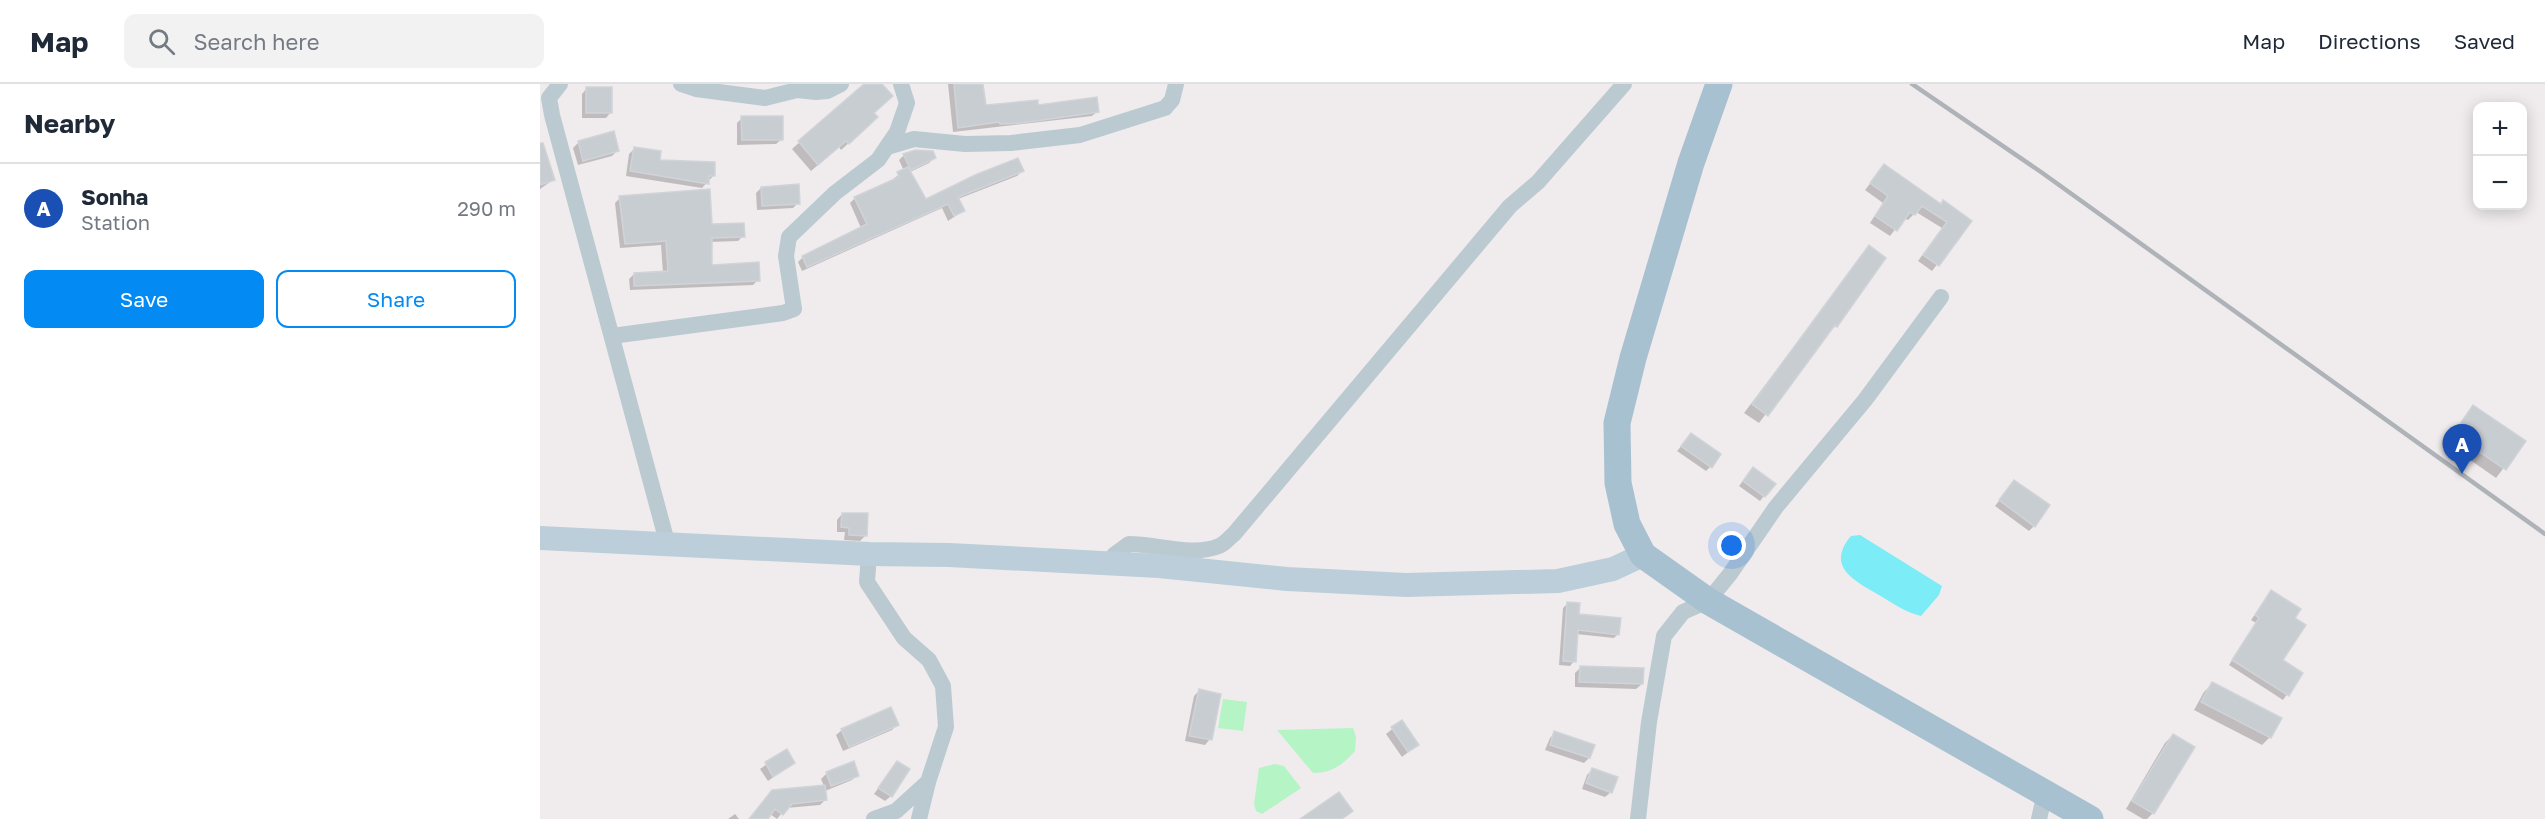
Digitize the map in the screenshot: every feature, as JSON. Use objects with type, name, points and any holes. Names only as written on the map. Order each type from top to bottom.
[{"type":"main road","points":[[1719,84],[1691,163],[1633,358],[1617,423],[1618,483],[1627,524],[1643,555],[1708,601],[2042,806],[2090,819]]},
{"type":"street","points":[[560,84],[549,98],[552,115],[667,542]]},
{"type":"street","points":[[681,84],[696,89],[765,98],[799,87],[816,92],[841,84]]},
{"type":"street","points":[[612,336],[783,313],[794,309],[786,256],[789,237],[835,193],[878,160],[897,132],[907,103],[901,84]]},
{"type":"street","points":[[887,147],[914,139],[965,144],[1011,143],[1080,135],[1165,108],[1172,100],[1176,84]]},
{"type":"street","points":[[1111,564],[1114,555],[1129,544],[1193,550],[1208,549],[1222,545],[1234,534],[1510,206],[1538,182],[1624,84]]},
{"type":"street","points":[[1638,819],[1649,722],[1664,636],[1683,612],[1708,601],[1730,574],[1776,507],[1865,400],[1941,297]]},
{"type":"street","points":[[540,538],[667,542],[869,554],[949,555],[1111,564],[1287,579],[1406,585],[1558,581],[1613,569],[1643,555]]},
{"type":"street","points":[[869,554],[867,582],[904,638],[929,660],[943,686],[946,728],[928,783],[920,819]]},
{"type":"street","points":[[874,819],[896,811],[928,783]]},
{"type":"green space","points":[[1223,699],[1247,702],[1243,731],[1218,728]]},
{"type":"green space","points":[[1353,728],[1356,737],[1355,751],[1337,767],[1313,773],[1277,730]]},
{"type":"green space","points":[[1275,764],[1284,766],[1301,788],[1262,814],[1256,811],[1254,804],[1259,768]]},
{"type":"water","points":[[1860,535],[1942,586],[1939,595],[1921,616],[1894,604],[1846,572],[1841,556],[1844,547],[1851,536]]},
{"type":"building","points":[[864,84],[882,84],[893,96],[874,113],[878,117],[849,144],[846,141],[818,165],[798,141]]},
{"type":"building","points":[[954,84],[983,84],[986,105],[1038,100],[1038,105],[1097,97],[1099,112],[1021,123],[1000,124],[999,122],[958,128]]},
{"type":"building","points":[[586,87],[612,87],[612,113],[586,113]]},
{"type":"building","points":[[741,116],[783,116],[783,140],[742,140]]},
{"type":"building","points":[[614,131],[619,151],[583,161],[578,141]]},
{"type":"building","points":[[540,143],[543,143],[555,180],[540,185]]},
{"type":"building","points":[[634,147],[661,151],[660,160],[715,162],[715,176],[709,176],[709,184],[630,171]]},
{"type":"building","points":[[915,150],[933,151],[936,158],[911,170],[903,154]]},
{"type":"building","points":[[1018,158],[1024,171],[958,197],[965,211],[954,216],[948,204],[807,267],[802,256],[867,224],[854,197],[899,177],[897,172],[908,167],[926,199],[975,175]]},
{"type":"building","points":[[1884,164],[1941,204],[1943,200],[1972,221],[1939,266],[1923,255],[1947,222],[1922,206],[1915,215],[1910,212],[1897,231],[1875,216],[1888,196],[1870,183]]},
{"type":"building","points":[[799,184],[800,204],[762,206],[761,187]]},
{"type":"building","points":[[710,189],[712,224],[744,223],[745,237],[712,238],[712,265],[759,262],[760,281],[634,286],[634,273],[668,271],[666,241],[625,244],[619,196]]},
{"type":"building","points":[[1869,245],[1886,258],[1837,327],[1835,325],[1768,416],[1752,404]]},
{"type":"building","points":[[2473,405],[2526,441],[2506,470],[2453,434]]},
{"type":"building","points":[[1691,433],[1721,454],[1712,468],[1681,446]]},
{"type":"building","points":[[1753,467],[1776,484],[1765,497],[1743,481]]},
{"type":"building","points":[[2014,480],[2050,505],[2035,527],[1999,500]]},
{"type":"building","points":[[842,513],[868,513],[867,536],[849,535],[849,528],[841,527]]},
{"type":"building","points":[[2271,590],[2301,609],[2295,618],[2306,625],[2283,660],[2303,673],[2289,696],[2232,660],[2259,618],[2255,615]]},
{"type":"building","points":[[1567,602],[1580,603],[1579,614],[1621,618],[1619,635],[1578,630],[1576,662],[1563,661]]},
{"type":"building","points":[[1580,666],[1644,668],[1643,684],[1579,682]]},
{"type":"building","points":[[2212,682],[2282,718],[2271,738],[2201,702]]},
{"type":"building","points":[[1199,689],[1221,694],[1212,740],[1189,736]]},
{"type":"building","points":[[891,707],[899,725],[849,747],[841,729]]},
{"type":"building","points":[[1402,720],[1419,745],[1408,752],[1391,727]]},
{"type":"building","points":[[1554,731],[1595,745],[1590,758],[1550,745]]},
{"type":"building","points":[[2173,734],[2195,747],[2154,814],[2132,801]]},
{"type":"building","points":[[787,749],[795,763],[773,777],[765,762]]},
{"type":"building","points":[[854,761],[859,776],[831,786],[826,772]]},
{"type":"building","points":[[897,761],[910,769],[892,797],[878,788]]},
{"type":"building","points":[[1592,768],[1618,777],[1612,793],[1586,783]]},
{"type":"building","points":[[825,785],[827,800],[792,804],[783,815],[775,809],[768,819],[749,819],[772,790]]},
{"type":"building","points":[[1339,792],[1353,811],[1342,819],[1300,819]]},
{"type":"railway","points":[[1912,84],[2041,172],[2545,534]]},
{"type":"place","name":"Sonha","points":[[2462,474]]}]
